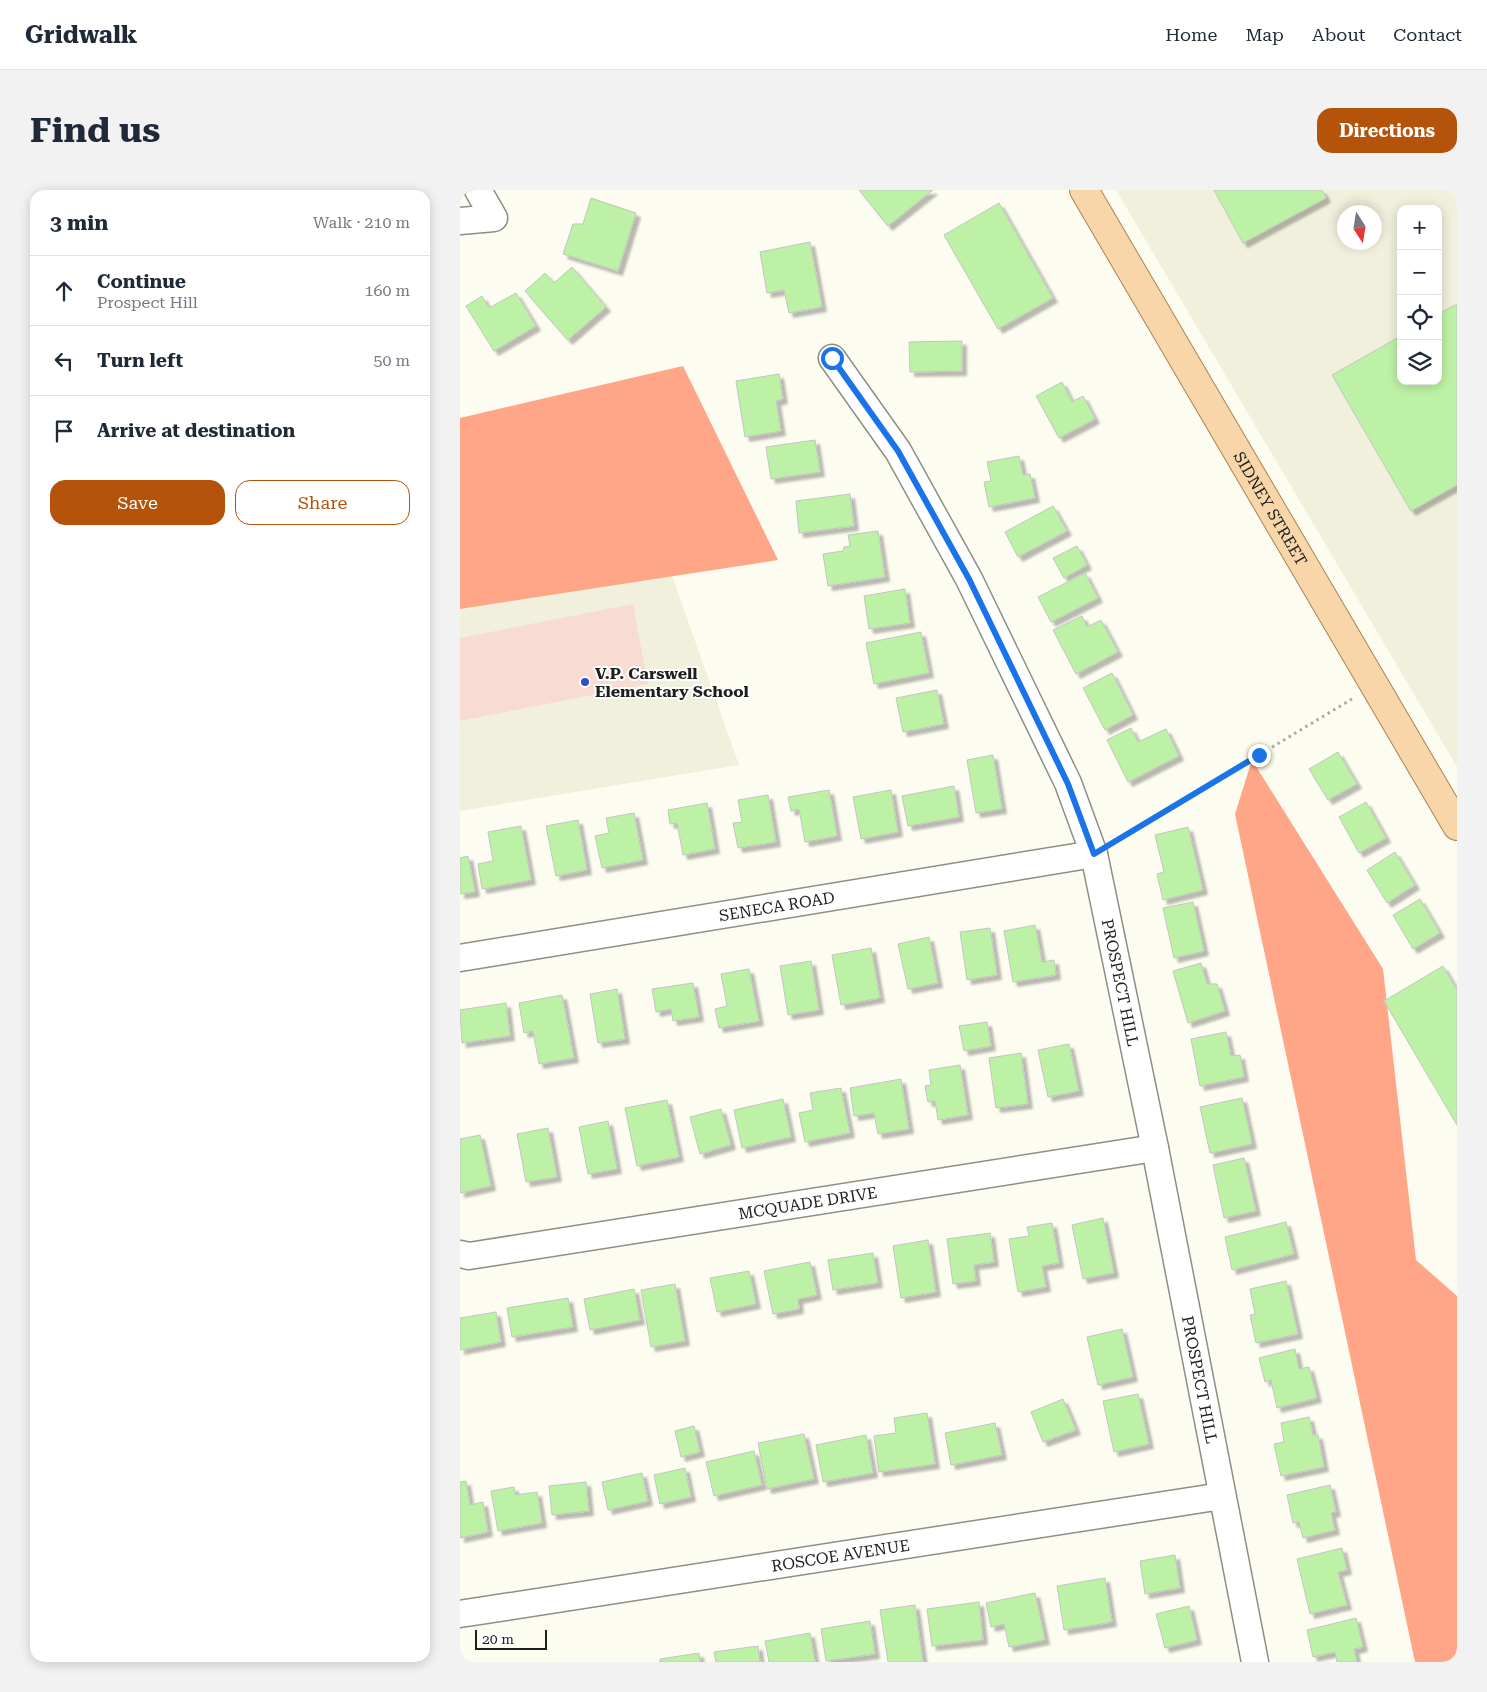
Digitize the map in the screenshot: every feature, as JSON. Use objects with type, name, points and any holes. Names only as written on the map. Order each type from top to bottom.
[{"type":"main road","name":"SIDNEY STREET","points":[[1084,190],[1457,826]]},
{"type":"street","points":[[460,221],[494,218],[478,190]]},
{"type":"street","name":"PROSPECT HILL","points":[[832,358],[898,451],[969,579],[1068,784],[1094,854],[1156,1148],[1255,1662]]},
{"type":"street","name":"SENECA ROAD","points":[[460,958],[1094,854]]},
{"type":"street","name":"MCQUADE DRIVE","points":[[460,1254],[469,1256],[479,1255],[1156,1148]]},
{"type":"street","name":"ROSCOE AVENUE","points":[[460,1614],[1222,1496]]},
{"type":"path","points":[[1094,854],[1340,706]]},
{"type":"shaded area","points":[[1116,190],[1457,190],[1457,767]]},
{"type":"shaded area","points":[[683,366],[778,560],[460,609],[460,418]]},
{"type":"shaded area","name":"V.P. Carswell Elementary School","points":[[460,513],[670,570],[739,765],[460,811]]},
{"type":"shaded area","points":[[633,604],[648,684],[460,721],[460,638]]},
{"type":"shaded area","points":[[1252,760],[1383,969],[1416,1260],[1457,1296],[1457,1662],[1415,1662],[1235,814]]},
{"type":"building","points":[[859,190],[933,190],[888,226]]},
{"type":"building","points":[[1214,190],[1322,190],[1326,198],[1243,243]]},
{"type":"building","points":[[591,198],[636,213],[618,271],[563,254],[573,224],[583,224]]},
{"type":"building","points":[[999,203],[1053,298],[998,329],[944,235]]},
{"type":"building","points":[[810,242],[822,307],[789,313],[784,290],[767,293],[760,252]]},
{"type":"building","points":[[572,267],[606,307],[568,340],[525,291],[545,273],[554,283]]},
{"type":"building","points":[[516,293],[536,326],[494,351],[466,306],[482,296],[489,308]]},
{"type":"building","points":[[1457,304],[1457,485],[1411,511],[1332,375],[1397,338],[1397,385],[1442,385],[1442,312]]},
{"type":"building","points":[[962,341],[962,371],[910,372],[909,342]]},
{"type":"building","points":[[779,374],[783,399],[776,401],[781,431],[745,437],[736,381]]},
{"type":"building","points":[[1062,382],[1072,402],[1083,396],[1095,419],[1059,438],[1036,396]]},
{"type":"building","points":[[815,440],[820,472],[771,479],[766,447]]},
{"type":"building","points":[[1019,456],[1023,475],[1030,474],[1035,498],[989,507],[984,482],[991,481],[987,462]]},
{"type":"building","points":[[850,494],[854,526],[799,533],[796,501]]},
{"type":"building","points":[[1053,506],[1067,531],[1018,557],[1005,532]]},
{"type":"building","points":[[878,531],[885,577],[828,586],[823,554],[843,551],[844,547],[850,546],[848,535]]},
{"type":"building","points":[[1077,546],[1087,565],[1064,578],[1053,558]]},
{"type":"building","points":[[1085,573],[1098,598],[1051,622],[1038,597]]},
{"type":"building","points":[[905,589],[910,623],[869,629],[864,596]]},
{"type":"building","points":[[1082,616],[1087,627],[1101,620],[1118,652],[1076,674],[1053,630]]},
{"type":"building","points":[[921,632],[929,673],[874,684],[866,643]]},
{"type":"building","points":[[1112,673],[1133,715],[1105,730],[1083,688]]},
{"type":"building","points":[[937,690],[944,724],[903,732],[896,698]]},
{"type":"building","points":[[1131,728],[1138,742],[1166,729],[1179,756],[1128,782],[1107,740]]},
{"type":"building","points":[[1338,752],[1357,784],[1328,800],[1309,769]]},
{"type":"building","points":[[993,755],[1002,809],[976,813],[967,760]]},
{"type":"building","points":[[954,786],[959,817],[908,826],[902,796]]},
{"type":"building","points":[[829,790],[837,836],[805,842],[799,809],[791,811],[788,797]]},
{"type":"building","points":[[891,790],[898,832],[861,839],[853,797]]},
{"type":"building","points":[[768,795],[776,842],[738,848],[733,823],[742,822],[738,800]]},
{"type":"building","points":[[1366,802],[1386,838],[1359,853],[1339,817]]},
{"type":"building","points":[[707,803],[715,849],[683,855],[677,823],[670,824],[668,810]]},
{"type":"building","points":[[634,813],[643,860],[602,868],[595,836],[609,833],[606,818]]},
{"type":"building","points":[[578,820],[587,870],[556,876],[546,826]]},
{"type":"building","points":[[521,826],[531,880],[482,889],[478,864],[493,861],[488,832]]},
{"type":"building","points":[[1188,827],[1203,890],[1163,900],[1157,874],[1164,872],[1155,835]]},
{"type":"building","points":[[1395,852],[1415,885],[1387,903],[1367,870]]},
{"type":"building","points":[[468,856],[475,892],[460,894],[460,858]]},
{"type":"building","points":[[1420,899],[1440,933],[1413,949],[1393,915]]},
{"type":"building","points":[[1193,902],[1204,951],[1174,958],[1163,908]]},
{"type":"building","points":[[1035,925],[1042,962],[1054,960],[1056,975],[1013,982],[1004,931]]},
{"type":"building","points":[[990,928],[997,975],[967,980],[960,932]]},
{"type":"building","points":[[929,937],[938,983],[908,989],[898,944]]},
{"type":"building","points":[[871,948],[880,998],[841,1005],[832,955]]},
{"type":"building","points":[[811,961],[819,1010],[788,1015],[780,966]]},
{"type":"building","points":[[1201,963],[1207,984],[1217,984],[1225,1011],[1188,1023],[1173,971]]},
{"type":"building","points":[[1443,966],[1457,990],[1457,1125],[1384,1001]]},
{"type":"building","points":[[749,969],[759,1021],[719,1028],[715,1009],[727,1006],[721,974]]},
{"type":"building","points":[[693,983],[699,1017],[673,1021],[671,1009],[656,1012],[652,989]]},
{"type":"building","points":[[617,989],[625,1039],[598,1043],[590,994]]},
{"type":"building","points":[[562,995],[574,1058],[539,1064],[533,1031],[524,1033],[519,1003]]},
{"type":"building","points":[[506,1003],[510,1036],[462,1043],[460,1010]]},
{"type":"building","points":[[987,1022],[991,1046],[964,1051],[959,1026]]},
{"type":"building","points":[[1226,1032],[1231,1056],[1240,1055],[1244,1077],[1200,1086],[1191,1039]]},
{"type":"building","points":[[1069,1044],[1079,1091],[1048,1097],[1038,1050]]},
{"type":"building","points":[[1021,1053],[1028,1104],[996,1108],[989,1058]]},
{"type":"building","points":[[960,1065],[968,1115],[938,1120],[935,1101],[928,1102],[925,1086],[931,1085],[929,1070]]},
{"type":"building","points":[[901,1079],[909,1129],[878,1134],[874,1113],[854,1116],[850,1088]]},
{"type":"building","points":[[841,1088],[850,1133],[805,1142],[799,1113],[813,1110],[810,1093]]},
{"type":"building","points":[[1242,1098],[1252,1144],[1210,1153],[1200,1107]]},
{"type":"building","points":[[783,1099],[791,1137],[742,1148],[734,1110]]},
{"type":"building","points":[[667,1100],[679,1157],[637,1166],[625,1108]]},
{"type":"building","points":[[721,1109],[731,1145],[700,1154],[690,1117]]},
{"type":"building","points":[[608,1121],[617,1169],[588,1174],[579,1127]]},
{"type":"building","points":[[548,1128],[557,1177],[526,1182],[517,1134]]},
{"type":"building","points":[[480,1135],[491,1186],[460,1193],[460,1139]]},
{"type":"building","points":[[1244,1158],[1256,1211],[1224,1218],[1213,1165]]},
{"type":"building","points":[[1103,1218],[1114,1273],[1083,1279],[1072,1225]]},
{"type":"building","points":[[1286,1222],[1294,1254],[1232,1270],[1225,1237]]},
{"type":"building","points":[[1052,1223],[1059,1263],[1042,1266],[1046,1287],[1018,1292],[1009,1239],[1029,1236],[1027,1227]]},
{"type":"building","points":[[990,1233],[994,1262],[974,1265],[976,1281],[953,1284],[947,1239]]},
{"type":"building","points":[[928,1240],[936,1292],[901,1298],[893,1246]]},
{"type":"building","points":[[873,1253],[878,1283],[833,1290],[828,1260]]},
{"type":"building","points":[[810,1262],[817,1295],[798,1299],[799,1309],[773,1314],[764,1271]]},
{"type":"building","points":[[749,1271],[756,1304],[717,1312],[710,1278]]},
{"type":"building","points":[[1286,1281],[1298,1334],[1256,1343],[1250,1315],[1255,1314],[1250,1289]]},
{"type":"building","points":[[675,1284],[685,1341],[651,1347],[641,1290]]},
{"type":"building","points":[[634,1289],[640,1320],[590,1330],[584,1299]]},
{"type":"building","points":[[568,1298],[573,1327],[512,1337],[507,1308]]},
{"type":"building","points":[[496,1312],[501,1342],[460,1350],[460,1318]]},
{"type":"building","points":[[1122,1329],[1133,1377],[1098,1385],[1087,1337]]},
{"type":"building","points":[[1295,1349],[1299,1369],[1309,1367],[1317,1398],[1277,1408],[1271,1380],[1265,1382],[1259,1358]]},
{"type":"building","points":[[1138,1394],[1149,1444],[1114,1452],[1103,1401]]},
{"type":"building","points":[[1063,1399],[1076,1430],[1043,1442],[1031,1412]]},
{"type":"building","points":[[927,1413],[935,1464],[879,1472],[874,1436],[896,1433],[894,1418]]},
{"type":"building","points":[[1309,1417],[1313,1435],[1318,1435],[1324,1467],[1281,1476],[1274,1444],[1284,1442],[1281,1423]]},
{"type":"building","points":[[995,1423],[1002,1455],[951,1465],[945,1433]]},
{"type":"building","points":[[694,1426],[700,1452],[681,1457],[675,1431]]},
{"type":"building","points":[[804,1434],[814,1479],[767,1489],[758,1443]]},
{"type":"building","points":[[866,1435],[873,1473],[823,1482],[816,1445]]},
{"type":"building","points":[[754,1451],[762,1485],[714,1496],[706,1462]]},
{"type":"building","points":[[685,1468],[691,1497],[660,1504],[654,1475]]},
{"type":"building","points":[[642,1473],[648,1501],[608,1510],[602,1482]]},
{"type":"building","points":[[466,1481],[470,1505],[483,1502],[488,1532],[460,1538],[460,1482]]},
{"type":"building","points":[[586,1482],[589,1511],[552,1515],[549,1486]]},
{"type":"building","points":[[1330,1485],[1336,1512],[1331,1513],[1335,1530],[1303,1538],[1299,1522],[1293,1523],[1287,1495]]},
{"type":"building","points":[[514,1487],[515,1495],[537,1492],[542,1523],[498,1531],[491,1491]]},
{"type":"building","points":[[1342,1548],[1347,1570],[1338,1572],[1347,1605],[1310,1614],[1297,1559]]},
{"type":"building","points":[[1175,1555],[1180,1588],[1145,1594],[1140,1561]]},
{"type":"building","points":[[1105,1578],[1112,1622],[1064,1630],[1057,1586]]},
{"type":"building","points":[[1035,1593],[1045,1640],[1009,1647],[1004,1624],[991,1627],[986,1603]]},
{"type":"building","points":[[979,1602],[983,1640],[932,1646],[927,1609]]},
{"type":"building","points":[[915,1605],[923,1662],[888,1662],[880,1610]]},
{"type":"building","points":[[1189,1606],[1197,1640],[1165,1648],[1156,1614]]},
{"type":"building","points":[[1356,1618],[1363,1647],[1354,1649],[1357,1662],[1337,1662],[1335,1652],[1313,1657],[1307,1630]]},
{"type":"building","points":[[870,1621],[875,1654],[826,1661],[821,1629]]},
{"type":"building","points":[[810,1633],[815,1662],[769,1662],[765,1641]]},
{"type":"building","points":[[758,1646],[760,1662],[716,1662],[714,1652]]},
{"type":"building","points":[[699,1653],[700,1662],[660,1662],[660,1659]]},
{"type":"place","name":"V.P. Carswell Elementary School","points":[[585,682]]},
{"type":"route","points":[[832,358],[898,451],[969,579],[1068,784],[1094,854],[1259,755]]}]
